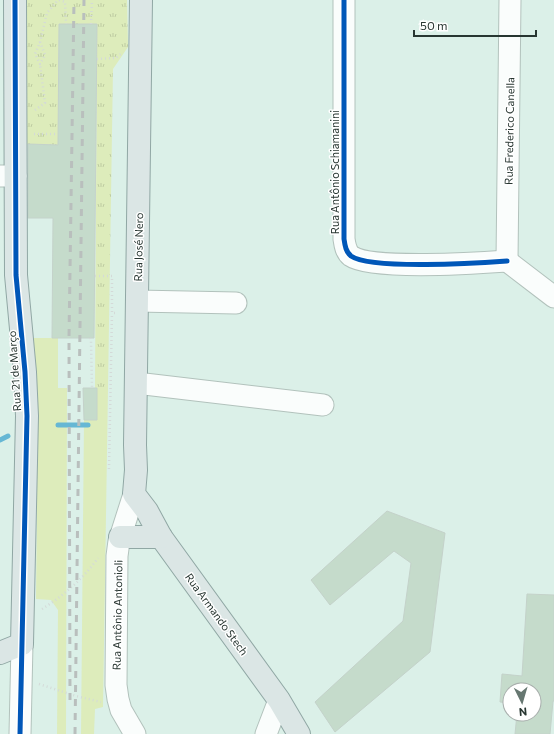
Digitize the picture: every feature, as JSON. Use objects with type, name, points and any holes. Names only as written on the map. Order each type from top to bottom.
[{"type":"main road","name":"Rua 21 de Março","points":[[15,0],[8,176],[25,372],[27,416],[22,644]]},
{"type":"main road","name":"Rua José Nero","points":[[134,494],[136,470],[139,47],[141,0]]},
{"type":"main road","name":"Rua Armando Stech","points":[[134,494],[147,512],[161,537],[279,700],[300,734]]},
{"type":"main road","points":[[119,539],[161,537]]},
{"type":"main road","points":[[0,654],[22,644]]},
{"type":"street","name":"Rua Antônio Schiamanini","points":[[344,0],[344,240],[346,249],[351,256],[359,260],[387,264],[508,261]]},
{"type":"street","name":"Rua Frederico Canella","points":[[508,261],[510,0]]},
{"type":"street","points":[[508,261],[554,297]]},
{"type":"street","points":[[137,307],[236,303]]},
{"type":"street","points":[[136,384],[323,405]]},
{"type":"street","name":"Rua Antônio Antonioli","points":[[134,494],[119,539],[117,556],[116,685],[120,707],[135,734]]},
{"type":"street","points":[[20,734],[22,644]]},
{"type":"street","points":[[266,734],[279,700]]},
{"type":"path","points":[[40,42],[45,55],[40,64],[35,54],[40,42],[47,13],[58,0],[65,1],[66,24]]},
{"type":"path","points":[[91,24],[93,0]]},
{"type":"path","points":[[97,59],[116,58],[128,47],[139,47]]},
{"type":"path","points":[[27,134],[58,134]]},
{"type":"path","points":[[95,276],[112,276],[109,469]]},
{"type":"path","points":[[112,313],[137,307]]},
{"type":"path","points":[[90,338],[93,388]]},
{"type":"path","points":[[22,620],[43,609],[77,583],[88,572],[99,557],[119,539]]},
{"type":"path","points":[[21,678],[76,696],[120,707]]},
{"type":"green space","points":[[21,0],[127,0],[128,47],[113,69],[108,388],[95,388],[97,24],[59,24],[58,145],[20,144]]},
{"type":"green space","points":[[28,338],[58,338],[58,388],[67,388],[66,734],[57,734],[58,610],[51,600],[36,599],[37,510]]},
{"type":"green space","points":[[97,388],[108,388],[103,707],[95,709],[94,734],[81,734],[84,420],[97,420]]},
{"type":"building","points":[[59,24],[97,24],[94,338],[52,338],[53,218],[28,218],[28,144],[58,145]]},
{"type":"building","points":[[83,388],[97,388],[97,420],[84,420]]},
{"type":"building","points":[[387,511],[445,533],[430,652],[335,732],[315,702],[403,621],[411,563],[394,551],[330,605],[311,580]]},
{"type":"building","points":[[527,594],[554,595],[554,701],[550,734],[515,734],[516,722],[542,722],[542,682],[502,682],[502,702],[500,702],[502,674],[522,676]]},
{"type":"waterway","points":[[58,425],[88,425]]},
{"type":"waterway","points":[[0,440],[8,436]]},
{"type":"railway","points":[[70,700],[69,338],[74,0]]},
{"type":"railway","points":[[75,734],[84,0]]},
{"type":"cycle path","points":[[15,0],[16,275],[25,372],[27,416],[20,734]]},
{"type":"cycle path","points":[[344,0],[344,239],[348,253],[351,256],[362,260],[380,263],[451,264],[507,261]]}]
